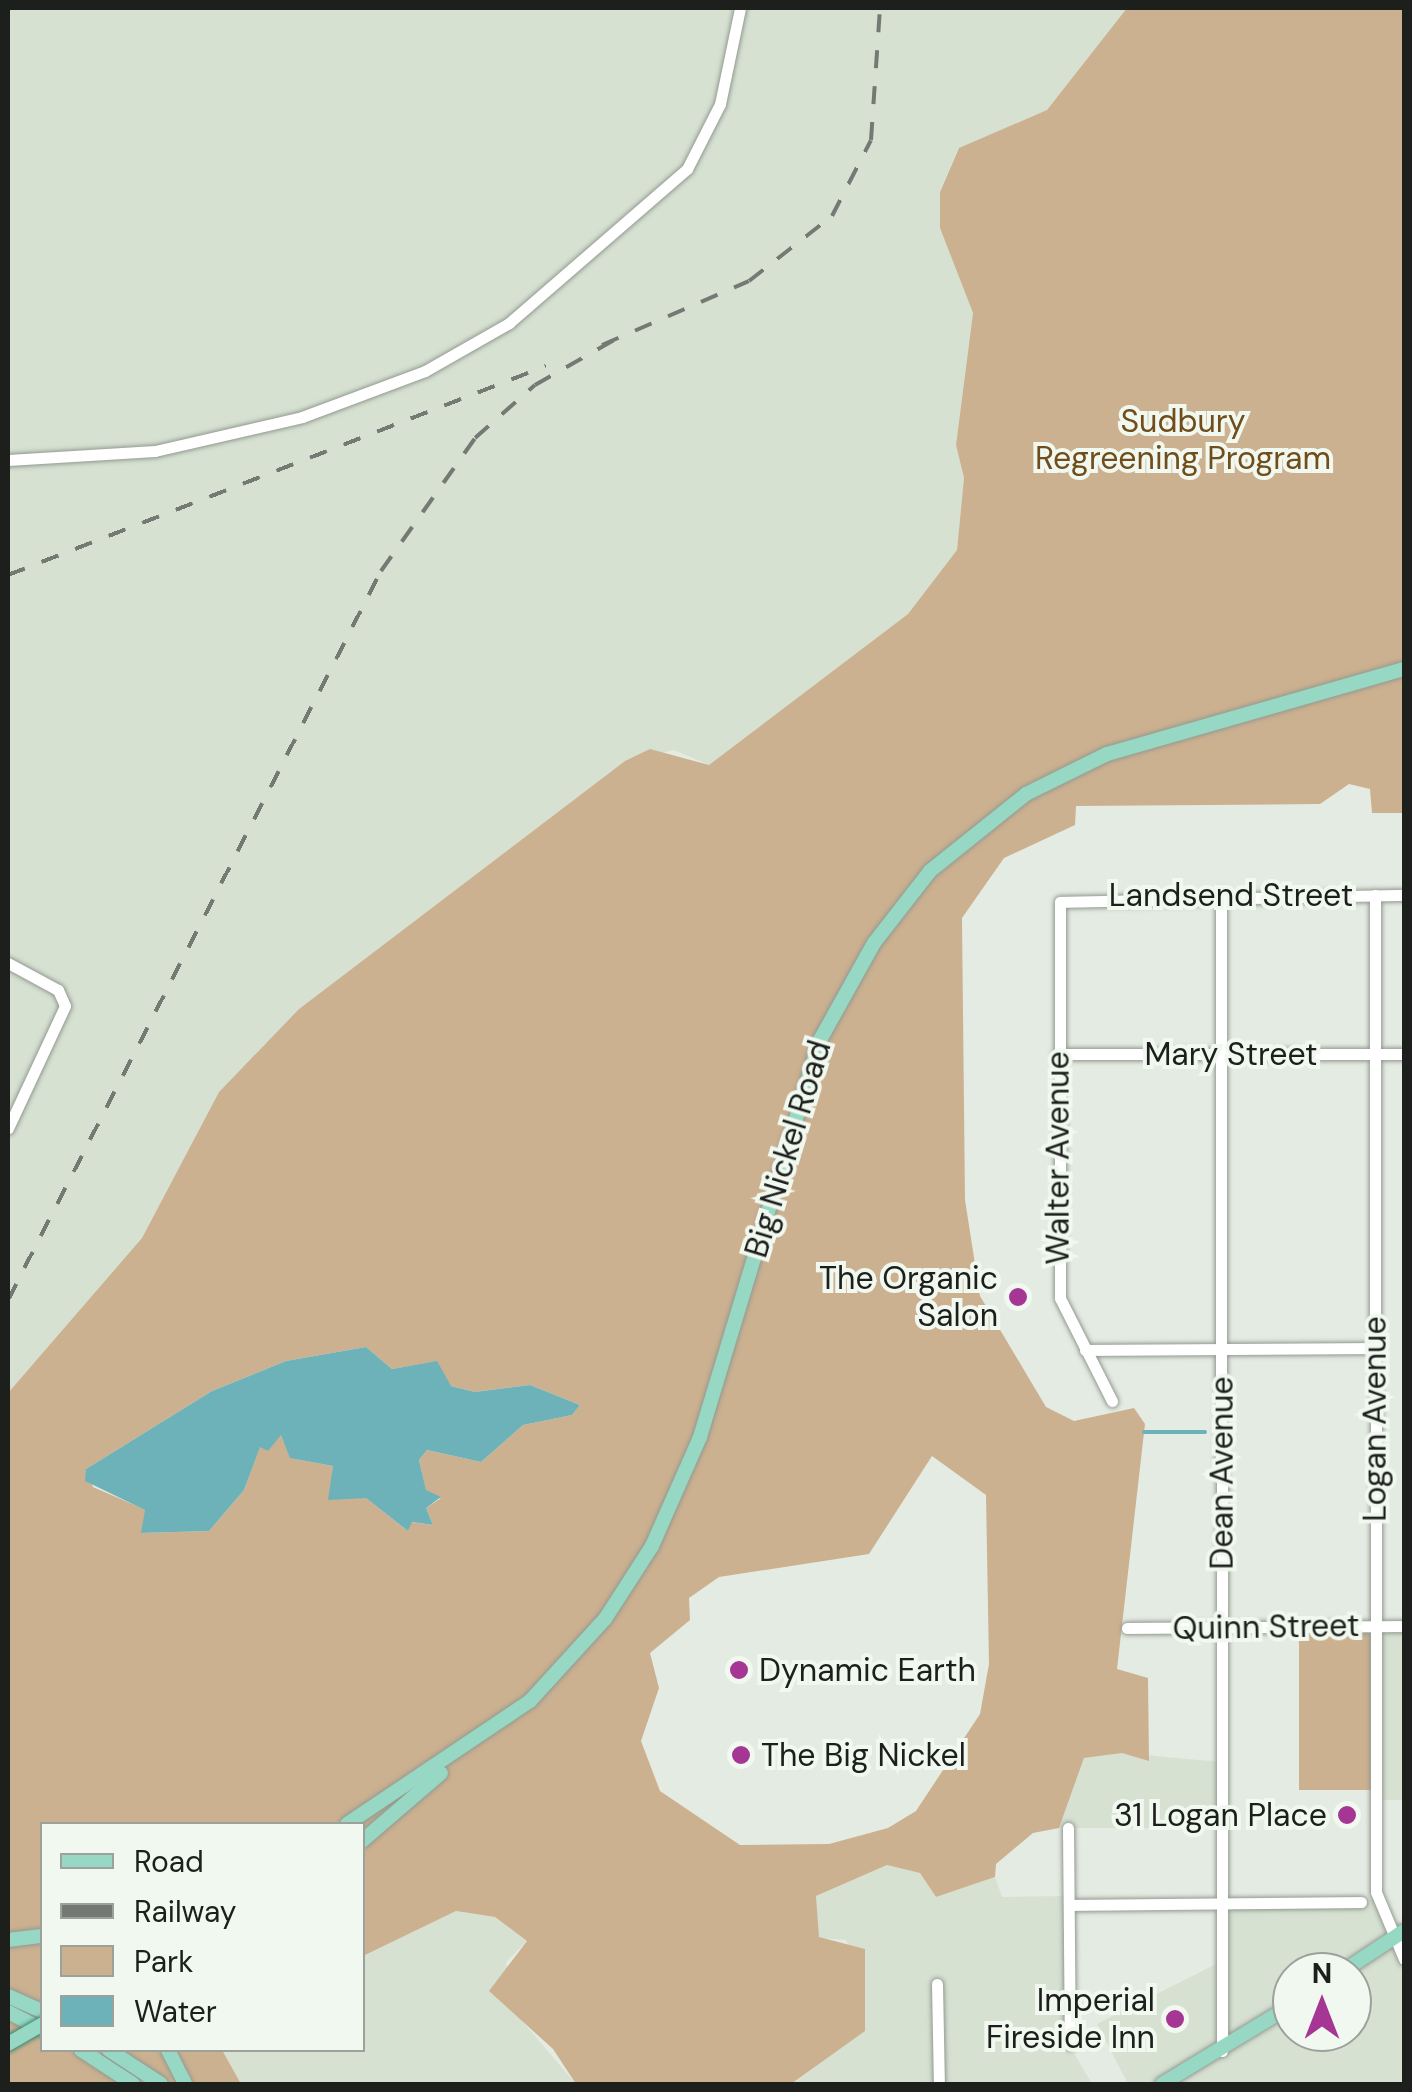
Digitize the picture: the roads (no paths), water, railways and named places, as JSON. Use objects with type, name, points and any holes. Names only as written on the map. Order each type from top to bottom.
[{"type":"main road","name":"Big Nickel Road","points":[[350,1822],[451,1762],[566,1666],[664,1524],[700,1437],[820,1040],[915,887],[1003,809],[1108,754],[1404,669]]},
{"type":"main road","points":[[365,1838],[451,1762]]},
{"type":"main road","points":[[1372,1952],[1399,1934]]},
{"type":"main road","points":[[8,1940],[40,1936]]},
{"type":"main road","points":[[8,1996],[40,2011]]},
{"type":"main road","points":[[8,2012],[40,2025]]},
{"type":"main road","points":[[1162,2084],[1272,2018]]},
{"type":"main road","points":[[8,2044],[40,2027]]},
{"type":"main road","points":[[84,2052],[134,2084]]},
{"type":"main road","points":[[111,2052],[161,2084]]},
{"type":"main road","points":[[169,2052],[185,2084]]},
{"type":"street","points":[[8,460],[155,451],[302,417],[425,371],[509,323],[686,169],[720,104],[740,8]]},
{"type":"street","name":"Landsend Street","points":[[1060,902],[1221,894],[1404,896]]},
{"type":"street","name":"Dean Avenue","points":[[1221,894],[1222,2051]]},
{"type":"street","name":"Logan Avenue","points":[[1376,895],[1376,1892],[1399,1934],[1404,1958]]},
{"type":"street","name":"Walter Avenue","points":[[1060,902],[1060,1298],[1112,1401]]},
{"type":"street","points":[[8,963],[58,990],[65,1006],[8,1128]]},
{"type":"street","name":"Mary Street","points":[[1058,1054],[1404,1054]]},
{"type":"street","points":[[1085,1350],[1376,1348]]},
{"type":"street","name":"Quinn Street","points":[[1127,1628],[1404,1626]]},
{"type":"street","points":[[1068,1828],[1070,2044]]},
{"type":"street","points":[[1068,1904],[1360,1902]]},
{"type":"street","points":[[937,1984],[939,2084]]},
{"type":"water","points":[[366,1347],[392,1369],[437,1361],[451,1386],[475,1392],[530,1385],[580,1405],[572,1415],[523,1425],[481,1462],[427,1450],[419,1460],[426,1490],[441,1497],[426,1508],[433,1525],[412,1522],[408,1531],[366,1498],[328,1500],[333,1466],[290,1458],[281,1435],[268,1451],[260,1447],[244,1490],[209,1531],[141,1533],[145,1510],[85,1481],[86,1469],[212,1391],[286,1361]]},
{"type":"waterway","points":[[1144,1432],[1205,1432]]},
{"type":"railway","points":[[602,345],[749,281],[832,216],[871,140],[880,8]]},
{"type":"railway","points":[[8,1300],[381,571],[475,438],[535,385],[614,340]]},
{"type":"railway","points":[[8,575],[546,366]]},
{"type":"place","name":"The Organic Salon","points":[[1018,1297]]},
{"type":"place","name":"Dynamic Earth","points":[[739,1670]]},
{"type":"place","name":"The Big Nickel","points":[[741,1755]]},
{"type":"place","name":"31 Logan Place","points":[[1347,1815]]},
{"type":"place","name":"Imperial Fireside Inn","points":[[1175,2019]]},
{"type":"park label","name":"Sudbury Regreening Program","points":[[1183,440]]}]
